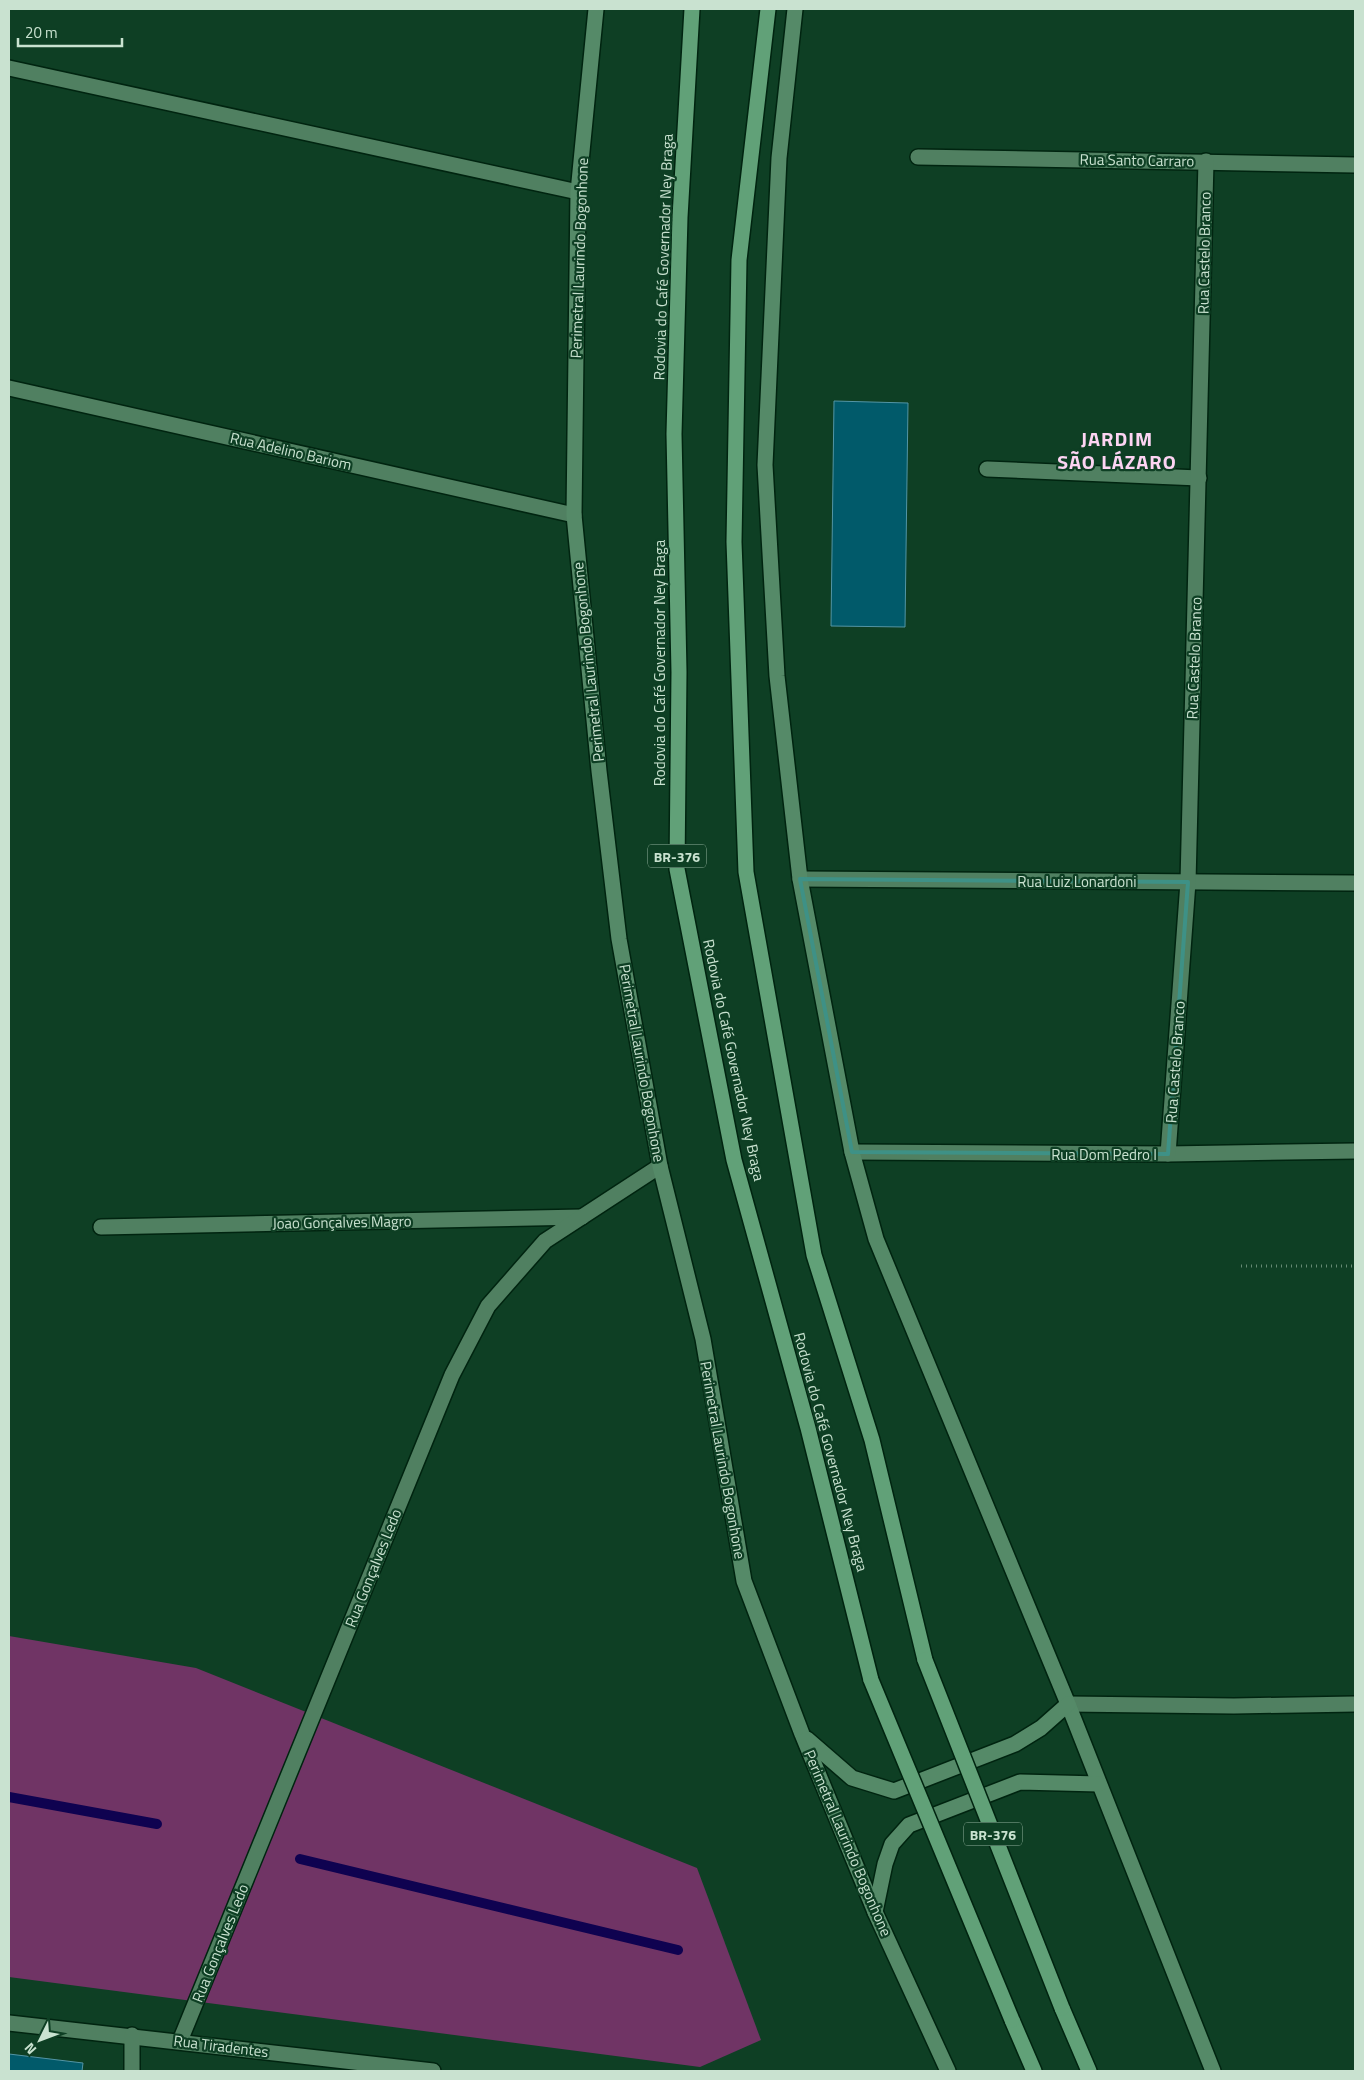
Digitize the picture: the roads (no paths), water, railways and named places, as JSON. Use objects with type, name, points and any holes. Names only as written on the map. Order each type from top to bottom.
[{"type":"highway","name":"Rodovia do Café Governador Ney Braga","points":[[692,9],[680,217],[674,434],[679,672],[677,869],[734,1160],[808,1428],[871,1680],[1034,2071]]},
{"type":"highway","name":"BR-376","points":[[768,9],[739,260],[734,542],[746,872],[814,1255],[872,1440],[925,1660],[1062,2008],[1089,2071]]},
{"type":"main road","name":"Perimetral Laurindo Bogonhone","points":[[596,9],[578,192],[574,515],[599,771],[620,939],[660,1166],[703,1340],[744,1581],[802,1734],[875,1912],[948,2071]]},
{"type":"main road","points":[[795,9],[779,158],[765,465],[777,676],[800,879],[852,1152],[876,1239],[1068,1704],[1213,2071]]},
{"type":"main road","points":[[802,1734],[852,1778],[894,1791],[1015,1744],[1041,1728],[1068,1704]]},
{"type":"main road","points":[[875,1912],[885,1864],[892,1844],[909,1825],[1020,1782],[1100,1784]]},
{"type":"street","points":[[9,68],[578,192]]},
{"type":"street","name":"Rua Santo Carraro","points":[[918,157],[1355,164]]},
{"type":"street","name":"Rua Castelo Branco","points":[[1168,1154],[1188,882],[1206,161]]},
{"type":"street","name":"Rua Adelino Bariom","points":[[9,388],[574,515]]},
{"type":"street","points":[[987,469],[1199,478]]},
{"type":"street","name":"Rua Luiz Lonardoni","points":[[800,879],[1355,884]]},
{"type":"street","name":"Rua Dom Pedro I","points":[[852,1152],[1168,1154],[1355,1151]]},
{"type":"street","name":"Rua Gonçalves Ledo","points":[[180,2041],[452,1375],[488,1306],[545,1241],[660,1166]]},
{"type":"street","name":"Joao Gonçalves Magro","points":[[101,1228],[582,1217]]},
{"type":"street","points":[[1068,1704],[1234,1706],[1355,1704]]},
{"type":"street","name":"Rua Tiradentes","points":[[9,2022],[433,2071]]},
{"type":"street","points":[[132,2035],[132,2071]]},
{"type":"waterway","points":[[9,1797],[157,1824]]},
{"type":"waterway","points":[[300,1859],[678,1950]]},
{"type":"district","name":"JARDIM SÃO LÁZARO","points":[[1117,450]]}]
